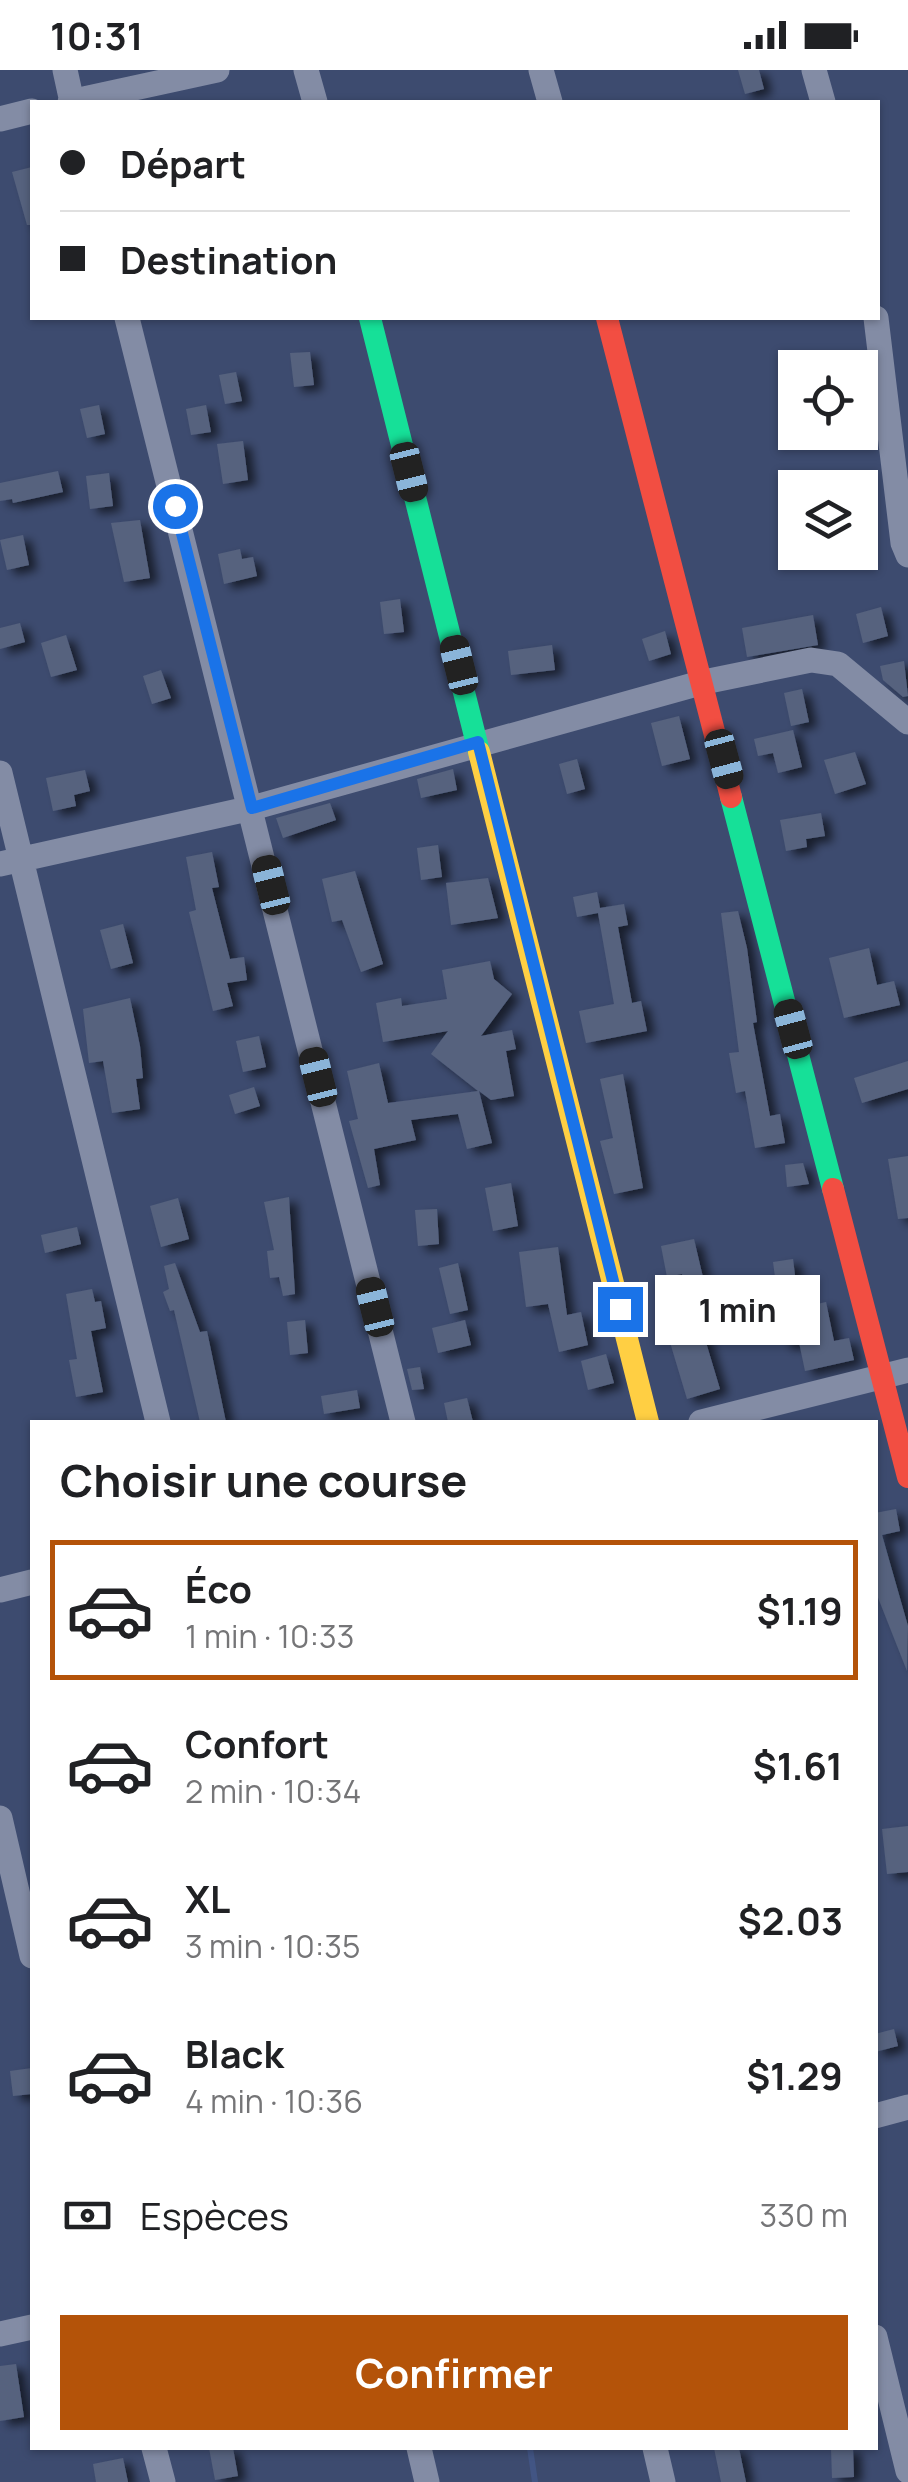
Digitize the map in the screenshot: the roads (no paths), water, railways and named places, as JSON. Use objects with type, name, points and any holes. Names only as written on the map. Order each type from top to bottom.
[{"type":"street","points":[[65,70],[72,100]]},
{"type":"street","points":[[81,100],[217,70]]},
{"type":"street","points":[[306,70],[314,100]]},
{"type":"street","points":[[541,70],[549,100]]},
{"type":"street","points":[[814,70],[822,100]]},
{"type":"street","points":[[0,118],[30,111]]},
{"type":"street","points":[[128,320],[403,1420]]},
{"type":"street","points":[[371,320],[648,1420]]},
{"type":"street","points":[[608,320],[895,1372],[908,1477]]},
{"type":"street","points":[[876,320],[902,543],[908,554]]},
{"type":"street","points":[[11,861],[252,808],[704,682],[811,660],[838,664],[908,722]]},
{"type":"street","points":[[0,772],[11,861],[157,1420]]},
{"type":"street","points":[[709,1420],[895,1372]]},
{"type":"street","points":[[0,1590],[30,1582]]},
{"type":"street","points":[[0,1818],[27,1903],[30,1935]]},
{"type":"street","points":[[878,2115],[908,2107]]},
{"type":"street","points":[[0,2334],[30,2327]]},
{"type":"street","points":[[878,2350],[908,2470]]},
{"type":"street","points":[[155,2450],[163,2482]]},
{"type":"street","points":[[419,2450],[427,2482]]},
{"type":"street","points":[[655,2450],[663,2482]]},
{"type":"waterway","points":[[530,2450],[535,2482]]}]
